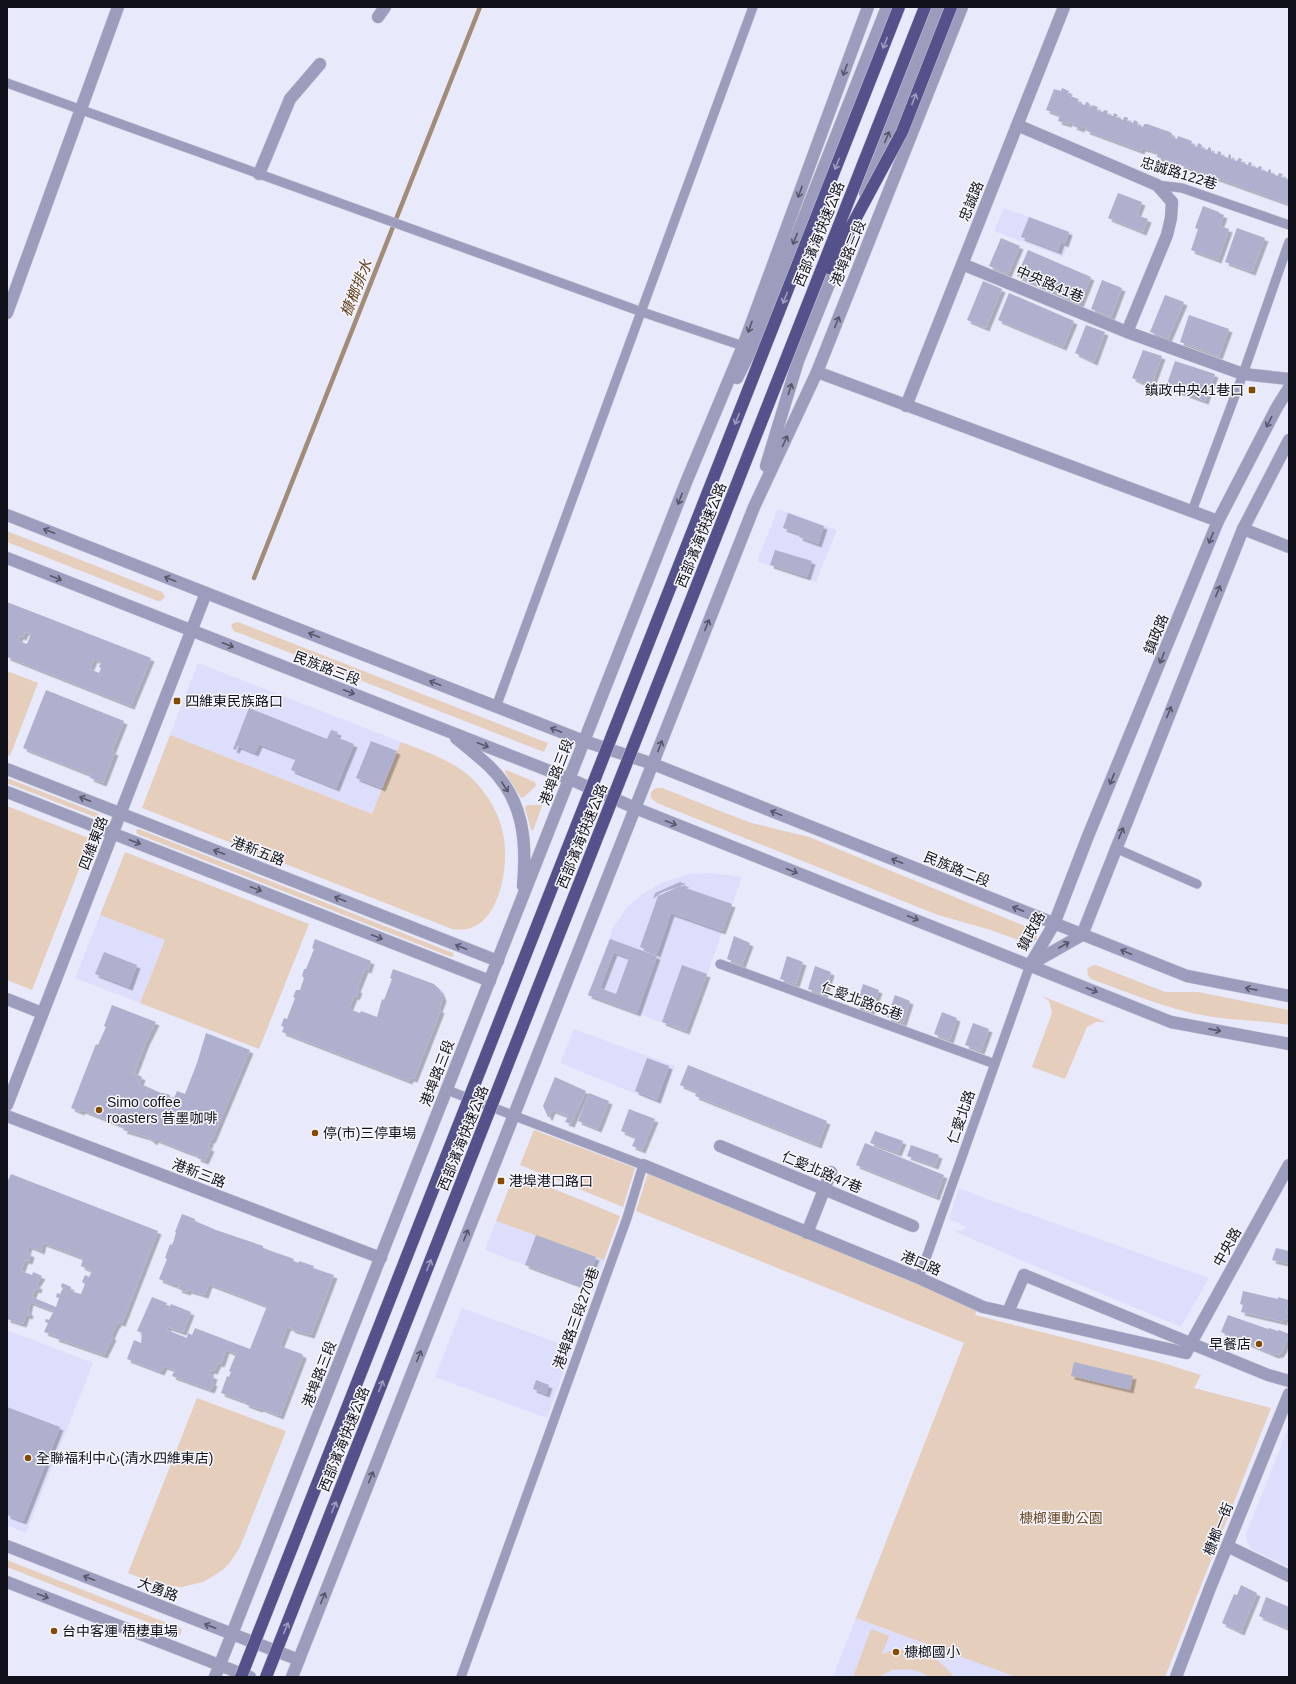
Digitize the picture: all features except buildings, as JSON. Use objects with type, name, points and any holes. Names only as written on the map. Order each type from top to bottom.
[{"type":"highway","name":"西部濱海快速公路","points":[[241,1677],[899,7]]},
{"type":"highway","name":"西部濱海快速公路","points":[[266,1677],[925,7]]},
{"type":"highway","points":[[801,321],[902,132],[951,7]]},
{"type":"street","points":[[7,313],[118,7]]},
{"type":"street","name":"港埠路三段","points":[[216,1677],[687,480],[742,346],[868,7]]},
{"type":"street","name":"港埠路三段","points":[[687,480],[754,344],[887,7]]},
{"type":"street","name":"港埠路三段","points":[[754,507],[798,361],[938,7]]},
{"type":"street","name":"港埠路三段","points":[[292,1677],[754,507],[817,372],[962,7]]},
{"type":"street","name":"忠誠路","points":[[906,406],[1064,7]]},
{"type":"street","points":[[259,174],[290,99],[320,64]]},
{"type":"street","name":"忠誠路122巷","points":[[1017,125],[1157,185]]},
{"type":"street","points":[[1127,332],[1167,235],[1171,218],[1172,202],[1157,185]]},
{"type":"street","name":"中央路41巷","points":[[962,264],[1127,332],[1243,374],[1289,379]]},
{"type":"street","points":[[817,372],[1218,521]]},
{"type":"street","name":"鎮政路","points":[[1030,965],[1054,924],[1218,521],[1277,407],[1289,388]]},
{"type":"street","points":[[1082,935],[1242,529],[1289,440]]},
{"type":"street","name":"民族路三段","points":[[7,515],[496,707],[619,753]]},
{"type":"street","points":[[1242,529],[1289,546]]},
{"type":"street","name":"民族路三段","points":[[7,558],[570,779],[635,808]]},
{"type":"street","name":"四維東路","points":[[7,1105],[206,593]]},
{"type":"street","points":[[447,731],[490,768],[504,785],[515,805],[522,827],[525,846],[522,900]]},
{"type":"street","name":"民族路二段","points":[[619,753],[653,764],[1187,976],[1289,996]]},
{"type":"street","name":"港新五路","points":[[7,769],[498,961]]},
{"type":"street","points":[[7,792],[490,981]]},
{"type":"street","points":[[635,808],[1171,1022],[1289,1044]]},
{"type":"street","name":"鎮政路","points":[[1030,965],[1082,935]]},
{"type":"street","points":[[7,999],[42,1014]]},
{"type":"street","name":"港新三路","points":[[7,1116],[381,1258]]},
{"type":"street","name":"仁愛北路47巷","points":[[720,1146],[913,1226]]},
{"type":"street","name":"港口路","points":[[643,1165],[919,1278],[983,1307],[1186,1353],[1191,1343]]},
{"type":"street","name":"中央路","points":[[1191,1343],[1289,1165]]},
{"type":"street","points":[[807,1233],[831,1172]]},
{"type":"street","points":[[1008,1312],[1024,1274],[1268,1375],[1289,1381]]},
{"type":"street","name":"槺榔一街","points":[[1176,1677],[1227,1546],[1289,1394]]},
{"type":"street","name":"大勇路","points":[[7,1546],[299,1660]]},
{"type":"street","points":[[1227,1546],[1289,1576]]},
{"type":"street","points":[[7,1582],[250,1677]]},
{"type":"lane","points":[[496,707],[753,7]]},
{"type":"lane","points":[[7,83],[642,312],[742,346]]},
{"type":"lane","name":"忠誠路122巷","points":[[1157,185],[1182,188],[1289,225]]},
{"type":"lane","points":[[1192,511],[1243,374],[1289,242]]},
{"type":"lane","points":[[1115,848],[1197,884]]},
{"type":"lane","name":"仁愛北路65巷","points":[[720,964],[995,1064]]},
{"type":"lane","name":"仁愛北路","points":[[919,1278],[1030,965]]},
{"type":"lane","points":[[447,1090],[643,1165]]},
{"type":"lane","name":"港埠路三段270巷","points":[[461,1677],[627,1218],[643,1165]]},
{"type":"shaded area","points":[[1004,208],[1073,233],[1063,257],[994,231]]},
{"type":"shaded area","points":[[778,509],[837,530],[816,582],[757,561]]},
{"type":"shaded area","points":[[198,663],[401,742],[372,814],[170,735]]},
{"type":"shaded area","points":[[712,873],[742,877],[687,1031],[587,996],[614,926],[628,906],[644,893],[661,883],[689,874]]},
{"type":"shaded area","points":[[100,915],[165,940],[140,1003],[75,978]]},
{"type":"shaded area","points":[[574,1029],[675,1066],[661,1104],[560,1063]]},
{"type":"shaded area","points":[[959,1188],[1209,1278],[1181,1327],[952,1230],[961,1231],[967,1227],[949,1219]]},
{"type":"shaded area","points":[[496,1221],[604,1260],[593,1291],[485,1250]]},
{"type":"shaded area","points":[[462,1308],[572,1348],[547,1418],[435,1377]]},
{"type":"shaded area","points":[[7,1330],[93,1363],[26,1533],[7,1525]]},
{"type":"shaded area","points":[[1289,1426],[1289,1567],[1251,1549],[1247,1542],[1246,1534]]},
{"type":"shaded area","name":"槺榔國小","points":[[856,1618],[995,1669],[1016,1677],[833,1677]]},
{"type":"green space","points":[[7,531],[162,592],[165,597],[161,601],[158,601],[7,542]]},
{"type":"green space","points":[[238,622],[548,743],[544,752],[234,631],[231,626],[233,623]]},
{"type":"green space","points":[[7,671],[38,683],[10,756],[7,755]]},
{"type":"green space","points":[[170,735],[372,814],[401,742],[446,760],[466,773],[475,781],[490,802],[499,820],[503,832],[505,853],[502,884],[497,900],[490,913],[480,923],[467,929],[452,929],[142,808]]},
{"type":"green space","points":[[506,770],[535,782],[536,786],[521,798],[505,772]]},
{"type":"green space","points":[[7,778],[99,815],[95,817],[7,783]]},
{"type":"green space","points":[[656,788],[662,788],[748,822],[809,837],[1032,929],[1036,932],[1037,939],[1033,943],[1026,943],[991,930],[938,915],[657,803],[651,798],[651,792]]},
{"type":"green space","points":[[527,805],[542,806],[533,831],[531,830],[525,808]]},
{"type":"green space","points":[[7,806],[91,839],[32,990],[7,980]]},
{"type":"green space","points":[[139,829],[453,953],[454,956],[451,957],[137,834],[136,830]]},
{"type":"green space","points":[[125,852],[309,924],[259,1049],[140,1003],[165,940],[100,915]]},
{"type":"green space","points":[[1096,965],[1165,992],[1198,992],[1289,1010],[1289,1025],[1207,1016],[1163,1005],[1091,979],[1088,975],[1087,969]]},
{"type":"green space","points":[[1042,996],[1106,1022],[1096,1022],[1087,1027],[1065,1079],[1032,1067],[1052,1013],[1049,1001]]},
{"type":"green space","points":[[534,1130],[635,1168],[623,1207],[520,1165]]},
{"type":"green space","points":[[515,1173],[620,1216],[604,1260],[496,1221]]},
{"type":"green space","name":"槺榔運動公園","points":[[648,1173],[917,1284],[977,1311],[975,1315],[1160,1362],[1201,1375],[1194,1388],[1271,1408],[1165,1677],[1016,1677],[856,1618],[964,1343],[636,1211]]},
{"type":"green space","points":[[197,1398],[286,1431],[240,1547],[231,1561],[225,1568],[203,1582],[182,1587],[157,1584],[128,1573]]},
{"type":"green space","points":[[7,1560],[182,1629],[180,1635],[7,1567]]},
{"type":"green space","points":[[871,1629],[889,1636],[882,1654],[892,1651],[913,1650],[940,1662],[954,1677],[929,1677],[918,1671],[909,1669],[892,1670],[879,1677],[853,1677]]},
{"type":"waterway","name":"槺榔排水","points":[[254,578],[480,7]]},
{"type":"place","name":"鎮政中央41巷口","points":[[1252,390]]},
{"type":"place","name":"四維東民族路口","points":[[177,701]]},
{"type":"place","name":"Simo coffee roasters 昔墨咖啡","points":[[99,1110]]},
{"type":"place","name":"停(市)三停車場","points":[[315,1133]]},
{"type":"place","name":"港埠港口路口","points":[[501,1181]]},
{"type":"place","name":"早餐店","points":[[1259,1344]]},
{"type":"place","name":"全聯福利中心(清水四維東店)","points":[[28,1458]]},
{"type":"place","name":"台中客運 梧棲車場","points":[[54,1631]]},
{"type":"place","name":"槺榔國小","points":[[896,1652]]}]
